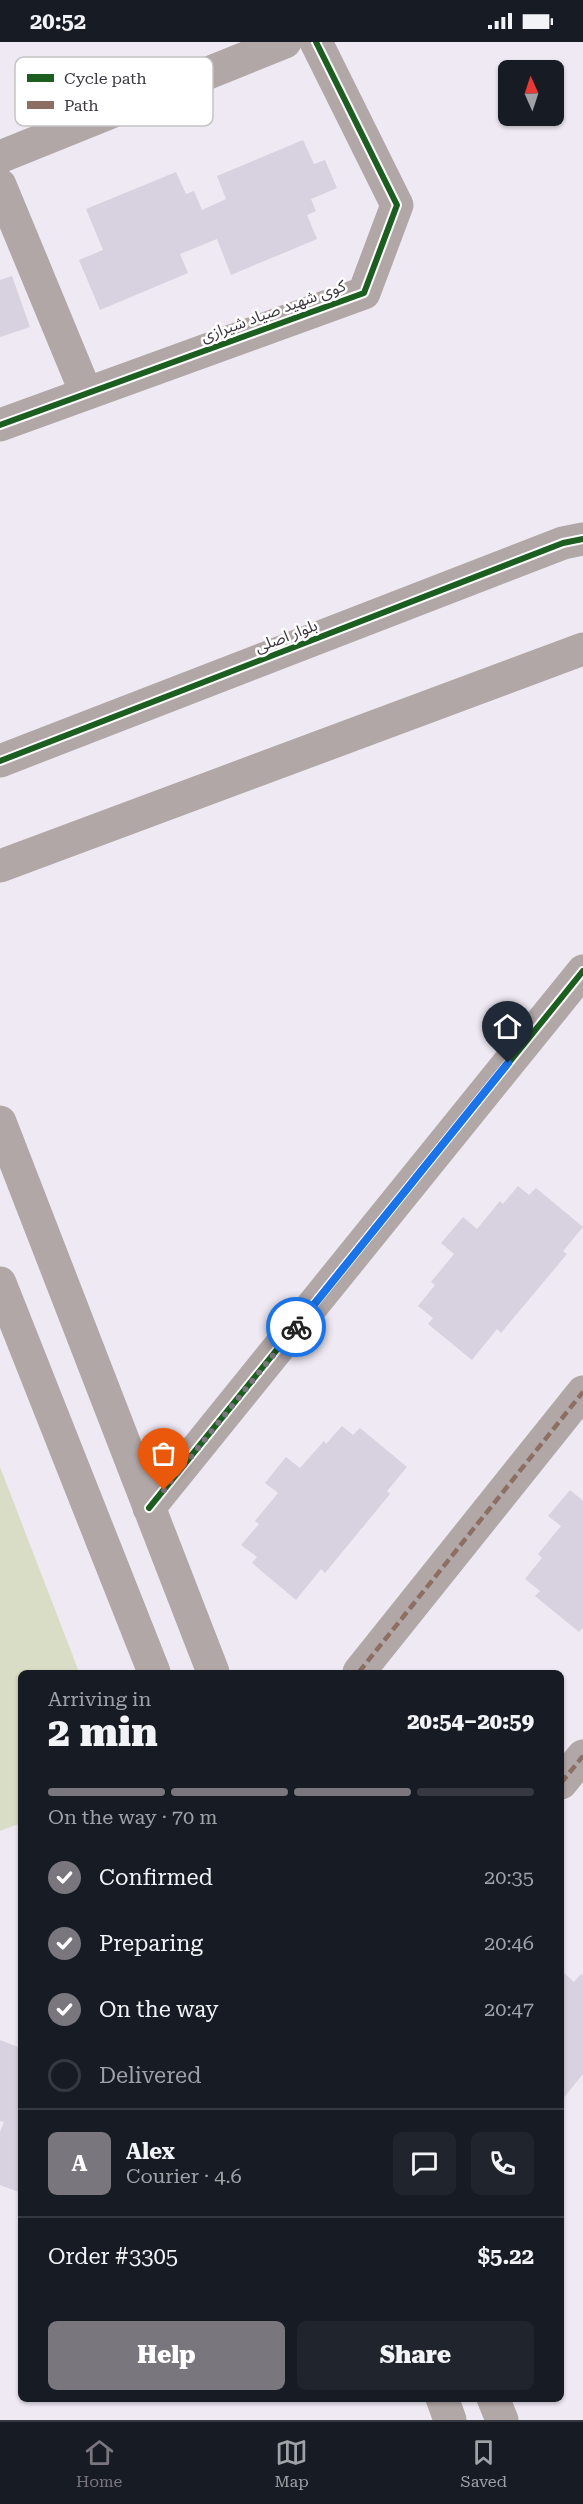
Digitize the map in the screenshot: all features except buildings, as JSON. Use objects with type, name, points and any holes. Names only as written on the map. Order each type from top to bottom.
[{"type":"street","points":[[213,71],[285,42]]},
{"type":"street","name":"کوی شهید صیاد شیرازی","points":[[0,425],[364,293],[397,206],[316,42]]},
{"type":"street","points":[[0,157],[77,126]]},
{"type":"street","points":[[0,185],[86,393]]},
{"type":"street","name":"بلوار اصلی","points":[[0,761],[552,548],[583,539]]},
{"type":"street","points":[[0,866],[583,649]]},
{"type":"street","points":[[149,1508],[583,970]]},
{"type":"street","points":[[0,1122],[212,1670]]},
{"type":"street","points":[[0,1283],[153,1670]]},
{"type":"street","points":[[361,1670],[583,1392]]},
{"type":"street","points":[[564,1779],[583,1756]]},
{"type":"street","points":[[443,2402],[450,2420]]},
{"type":"street","points":[[495,2402],[502,2420]]},
{"type":"green space","points":[[0,1467],[78,1670],[18,1670],[18,1824],[0,1831]]},
{"type":"marked path","points":[[361,1670],[583,1392]]},
{"type":"marked path","points":[[564,1779],[583,1756]]},
{"type":"cycle path","points":[[0,425],[364,293],[397,205],[316,42]]},
{"type":"cycle path","points":[[0,761],[563,543],[583,539]]},
{"type":"cycle path","points":[[149,1508],[583,971]]},
{"type":"way so far","points":[[164,1490],[296,1327]]},
{"type":"route","points":[[296,1327],[508,1063]]}]
